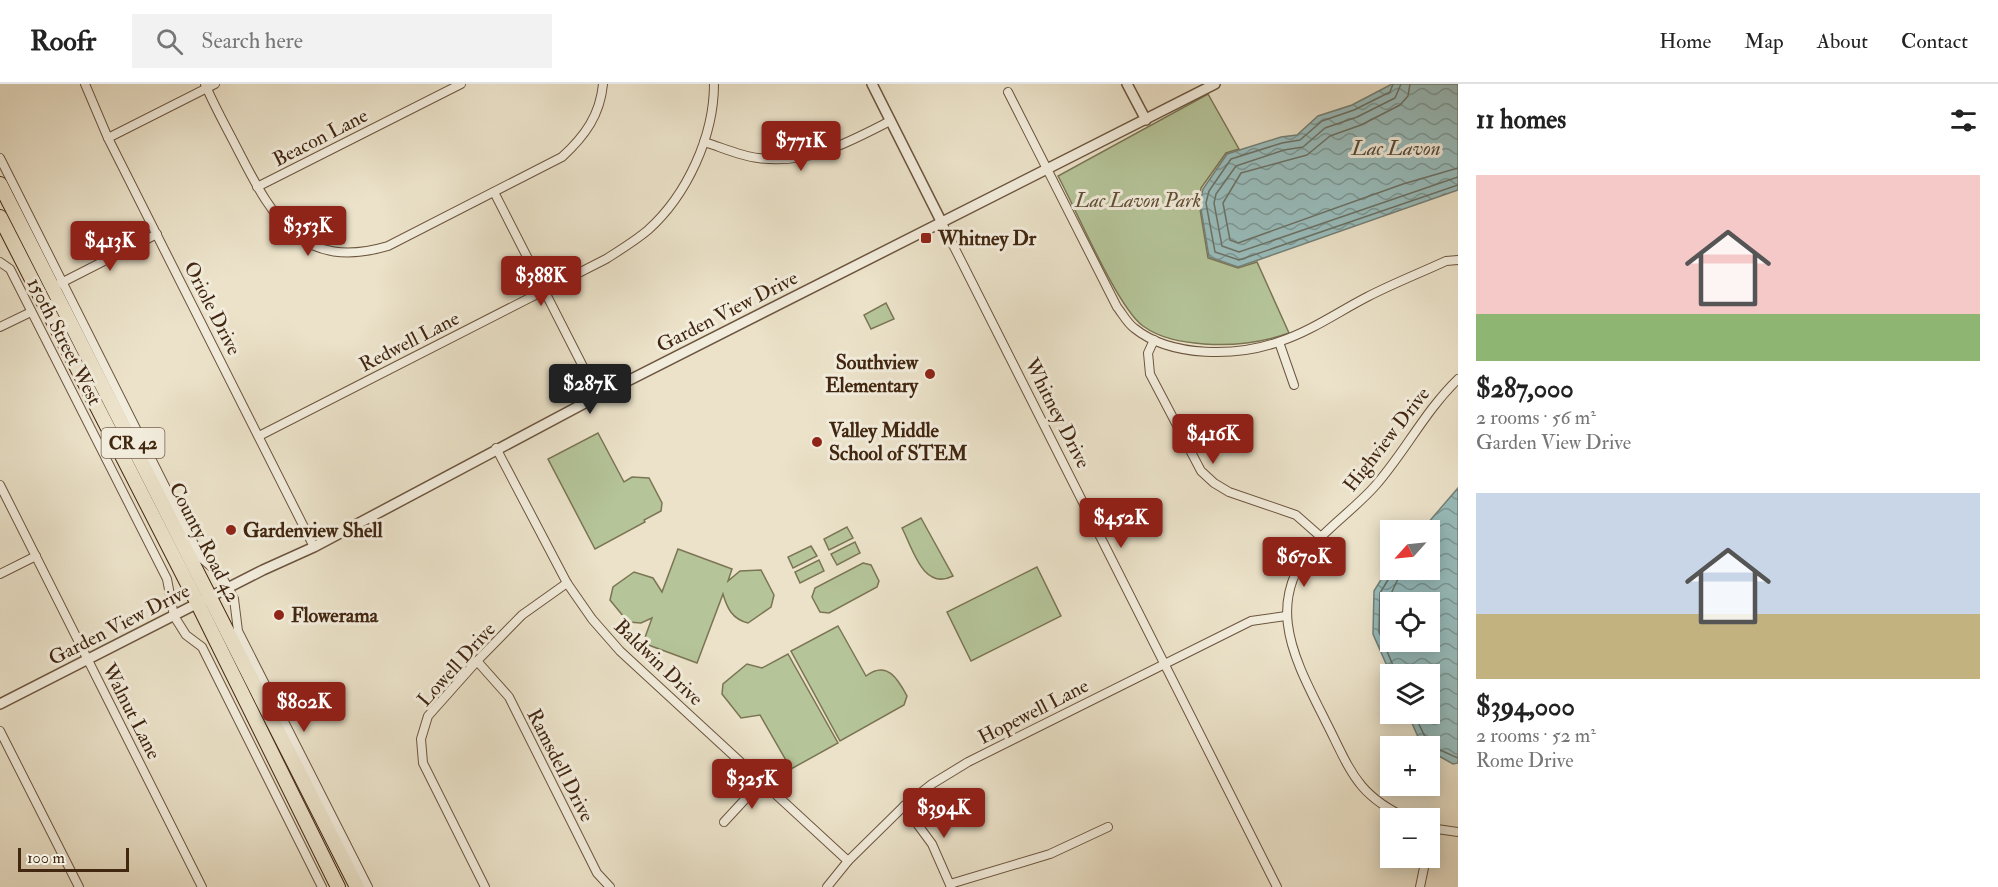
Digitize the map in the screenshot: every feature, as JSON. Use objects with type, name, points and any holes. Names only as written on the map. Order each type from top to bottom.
[{"type":"highway","name":"County Road 42","points":[[0,184],[4,201],[58,284],[357,887]]},
{"type":"highway","name":"County Road 42","points":[[0,217],[198,604],[338,887]]},
{"type":"street","name":"Oriole Drive","points":[[85,84],[108,138],[314,547]]},
{"type":"street","points":[[108,138],[206,86],[215,84]]},
{"type":"street","name":"Beacon Lane","points":[[257,187],[461,84]]},
{"type":"street","points":[[206,86],[257,187],[278,220],[293,235],[318,248],[348,253],[368,252],[388,246],[562,157],[579,141],[592,123],[601,98],[603,84]]},
{"type":"street","name":"Redwell Lane","points":[[259,436],[606,259],[648,230],[683,188],[704,142],[711,117],[714,84]]},
{"type":"street","name":"Whitney Drive","points":[[872,84],[1277,887]]},
{"type":"street","points":[[1128,84],[1146,120]]},
{"type":"street","name":"Garden View Drive","points":[[0,704],[314,547],[496,448],[1215,84]]},
{"type":"street","points":[[1008,92],[1117,307],[1133,327],[1154,340],[1178,348],[1222,351],[1251,349],[1279,342],[1397,283],[1446,261],[1458,260]]},
{"type":"street","points":[[704,142],[757,158],[797,159],[832,150],[890,121]]},
{"type":"street","name":"150th Street West","points":[[0,158],[58,284],[201,558],[221,575],[228,589]]},
{"type":"street","points":[[494,192],[598,396]]},
{"type":"street","points":[[58,284],[157,234]]},
{"type":"street","name":"150th Street West","points":[[0,262],[10,269],[167,579],[174,616],[186,634],[202,647],[322,887]]},
{"type":"street","points":[[0,327],[32,312]]},
{"type":"street","points":[[1154,340],[1148,354],[1150,374],[1201,471],[1214,483],[1229,492],[1296,515],[1321,537]]},
{"type":"street","points":[[1279,342],[1293,384]]},
{"type":"street","name":"Highview Drive","points":[[1383,808],[1354,777],[1295,660],[1286,616],[1289,594],[1296,573],[1306,555],[1321,537],[1374,487],[1441,396],[1458,379]]},
{"type":"street","name":"Baldwin Drive","points":[[496,448],[567,584],[592,619],[620,651],[848,861]]},
{"type":"street","name":"Walnut Lane","points":[[0,485],[202,887]]},
{"type":"street","points":[[0,574],[36,556]]},
{"type":"street","name":"Lowell Drive","points":[[485,887],[423,762],[421,739],[428,716],[477,661],[522,615],[567,584]]},
{"type":"street","points":[[228,589],[234,599],[238,631],[368,887]]},
{"type":"street","name":"Hopewell Lane","points":[[827,887],[848,861],[904,806],[968,762],[1251,621],[1286,616]]},
{"type":"street","name":"Ramsdell Drive","points":[[477,661],[509,697],[597,873],[610,887]]},
{"type":"street","points":[[0,731],[79,887]]},
{"type":"street","points":[[724,822],[762,781]]},
{"type":"street","points":[[904,806],[932,844],[950,885],[1050,854],[1108,827]]},
{"type":"street","points":[[1440,830],[1458,832]]},
{"type":"street","points":[[1420,887],[1424,868]]},
{"type":"green space","name":"Lac Lavon Park","points":[[1208,94],[1239,149],[1226,153],[1201,188],[1199,203],[1208,258],[1238,268],[1257,262],[1289,333],[1247,343],[1204,344],[1172,339],[1143,326],[1121,299],[1109,279],[1058,176]]},
{"type":"green space","points":[[886,303],[894,319],[871,329],[864,315]]},
{"type":"green space","points":[[598,433],[624,482],[632,477],[649,478],[662,503],[661,511],[644,520],[645,522],[595,549],[548,459]]},
{"type":"green space","points":[[921,518],[953,576],[943,579],[934,578],[920,566],[902,528]]},
{"type":"green space","points":[[847,527],[853,538],[829,550],[824,539]]},
{"type":"green space","points":[[855,542],[860,553],[837,565],[831,554]]},
{"type":"green space","points":[[811,546],[817,556],[793,568],[788,557]]},
{"type":"green space","points":[[678,549],[732,569],[728,581],[740,571],[761,570],[774,595],[771,607],[748,623],[738,619],[731,612],[723,594],[697,663],[643,643],[652,618],[641,623],[628,622],[610,600],[613,587],[634,572],[653,578],[662,592]]},
{"type":"green space","points":[[819,560],[824,571],[800,583],[795,572]]},
{"type":"green space","points":[[863,563],[871,565],[879,581],[877,587],[829,613],[820,612],[812,597],[815,588]]},
{"type":"green space","points":[[1037,567],[1061,616],[971,661],[947,612]]},
{"type":"green space","points":[[838,626],[866,676],[880,670],[886,671],[896,678],[907,696],[904,705],[840,741],[791,651]]},
{"type":"green space","points":[[788,654],[838,743],[791,769],[760,715],[741,718],[722,694],[723,684],[747,664],[762,668]]},
{"type":"water","name":"Lac Lavon","points":[[1392,84],[1458,84],[1458,190],[1238,267],[1209,257],[1200,203],[1203,189],[1227,154],[1281,137],[1297,135],[1318,116],[1352,105]]},
{"type":"water","points":[[1458,488],[1458,763],[1453,764],[1440,757],[1440,736],[1418,736],[1412,724],[1440,724],[1440,664],[1386,664],[1381,652],[1440,652],[1440,592],[1380,592],[1380,650],[1373,634],[1374,591],[1381,580],[1440,580],[1440,520],[1430,520]]},
{"type":"place","name":"Whitney Dr","points":[[926,238]]},
{"type":"place","name":"Southview Elementary","points":[[930,374]]},
{"type":"place","name":"Valley Middle School of STEM","points":[[817,442]]},
{"type":"place","name":"Gardenview Shell","points":[[231,530]]},
{"type":"place","name":"Flowerama","points":[[279,615]]}]
